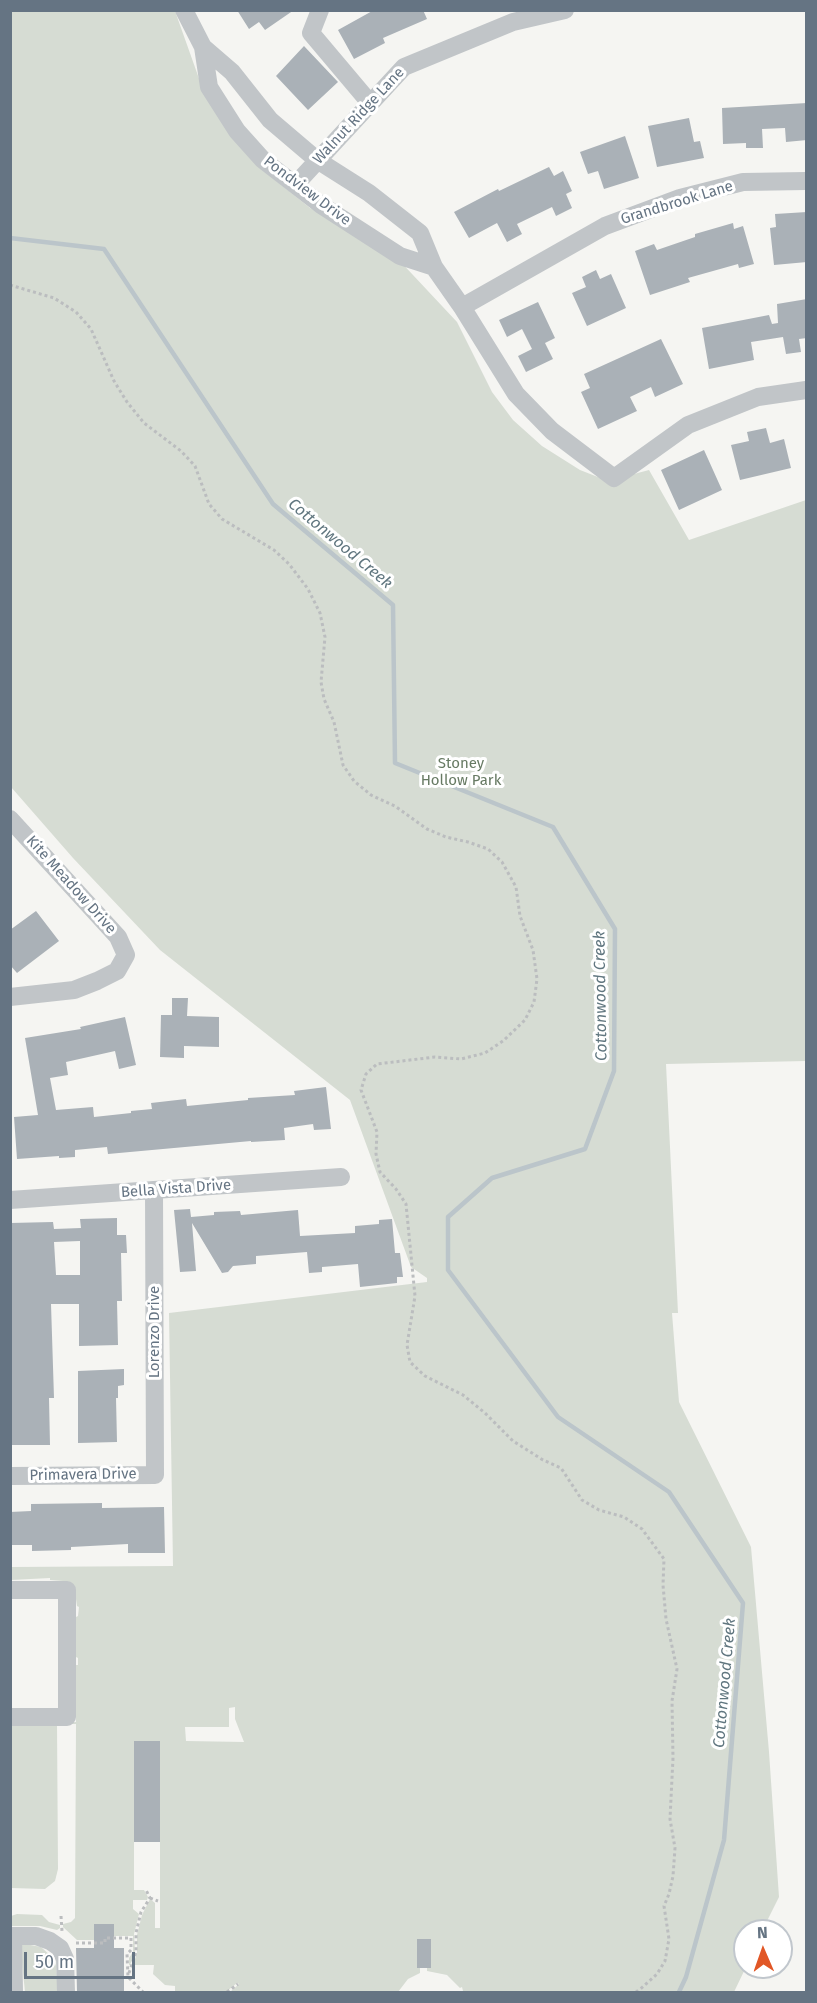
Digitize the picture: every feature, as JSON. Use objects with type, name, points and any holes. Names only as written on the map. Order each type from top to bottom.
[{"type":"street","name":"Pondview Drive","points":[[184,10],[202,47],[209,87],[237,131],[263,160],[321,205],[400,256],[434,267]]},
{"type":"street","points":[[320,10],[311,33],[370,103]]},
{"type":"street","name":"Walnut Ridge Lane","points":[[295,185],[404,67],[513,22],[554,12]]},
{"type":"street","name":"Pondview Drive","points":[[202,47],[232,72],[270,120],[317,160],[369,193],[420,233],[434,267],[462,307],[516,394],[552,430],[614,478],[688,424],[758,397],[807,390]]},
{"type":"street","name":"Grandbrook Lane","points":[[462,307],[605,226],[669,202],[743,182],[807,181]]},
{"type":"street","name":"Kite Meadow Drive","points":[[10,819],[118,937],[126,955],[117,971],[74,990],[10,997]]},
{"type":"street","name":"Bella Vista Drive","points":[[10,1200],[341,1178]]},
{"type":"street","name":"Lorenzo Drive","points":[[154,1190],[155,1475]]},
{"type":"street","name":"Primavera Drive","points":[[10,1476],[155,1475]]},
{"type":"street","points":[[10,1590],[67,1590],[66,1717],[10,1717]]},
{"type":"street","points":[[14,1992],[12,1936],[36,1936],[60,1948],[65,1959],[66,1992]]},
{"type":"path","points":[[10,285],[54,298],[76,312],[91,329],[114,381],[127,402],[144,423],[181,451],[195,466],[209,504],[222,519],[274,549],[308,589],[320,613],[325,637],[321,682],[324,699],[334,722],[343,765],[354,781],[371,795],[395,806],[427,829],[488,849],[502,862],[516,887],[520,916],[533,950],[537,979],[534,1002],[525,1020],[503,1041],[485,1053],[461,1059],[435,1057],[377,1064],[366,1074],[361,1089],[377,1132],[376,1154],[381,1172],[406,1204],[415,1296],[406,1345],[410,1362],[425,1376],[463,1395],[513,1441],[543,1460],[561,1468],[582,1500],[599,1510],[624,1517],[642,1529],[664,1559],[663,1585],[666,1619],[677,1669],[672,1701],[673,1758],[670,1818],[675,1848],[673,1876],[664,1906],[669,1939],[666,1961],[657,1974],[638,1991],[633,1992]]},
{"type":"path","points":[[146,1890],[150,1898],[158,1901]]},
{"type":"path","points":[[128,1977],[136,1952],[136,1933],[141,1912],[150,1898]]},
{"type":"path","points":[[61,1916],[62,1931],[74,1943],[105,1943],[105,1938],[131,1938],[131,1950],[127,1954],[128,1977],[143,1992]]},
{"type":"path","points":[[227,1992],[238,1983]]},
{"type":"green space","name":"Stoney Hollow Park","points":[[11,11],[175,11],[202,87],[264,171],[310,208],[398,259],[457,322],[492,392],[513,420],[542,446],[580,470],[608,481],[649,470],[689,540],[806,500],[806,1061],[666,1064],[678,1313],[672,1313],[679,1402],[751,1547],[769,1752],[779,1897],[768,1919],[733,1919],[733,1979],[740,1979],[734,1992],[461,1992],[462,1987],[460,1988],[447,1975],[427,1971],[427,1968],[431,1967],[431,1939],[417,1939],[417,1967],[420,1968],[420,1973],[408,1979],[398,1992],[230,1992],[239,1984],[237,1983],[226,1992],[175,1992],[175,1986],[165,1985],[153,1974],[154,1965],[133,1965],[137,1953],[137,1935],[142,1915],[150,1899],[155,1903],[155,1928],[160,1928],[160,1741],[134,1742],[134,1890],[144,1890],[148,1897],[147,1900],[133,1900],[133,1909],[139,1914],[134,1934],[135,1952],[130,1965],[133,1936],[114,1936],[113,1924],[94,1924],[94,1940],[77,1940],[63,1927],[63,1924],[75,1918],[76,1724],[57,1724],[58,1869],[55,1881],[45,1889],[11,1888],[11,1726],[76,1722],[78,1658],[76,1657],[76,1617],[79,1607],[75,1592],[63,1581],[50,1580],[50,1578],[11,1580],[11,1567],[173,1566],[169,1313],[427,1282],[427,1278],[411,1267],[350,1100],[160,950],[73,858],[11,787]],"holes":[[[235,1707],[235,1719],[244,1742],[186,1741],[185,1727],[229,1727],[229,1708]]]},
{"type":"green space","points":[[17,1914],[42,1915],[49,1922],[60,1925],[60,1928],[57,1930],[40,1926],[11,1926],[11,1916]]},
{"type":"green space","points":[[20,1943],[41,1947],[52,1957],[56,1966],[58,1992],[25,1992]]},
{"type":"building","points":[[237,10],[294,10],[265,30],[259,22],[249,29]]},
{"type":"building","points":[[374,10],[423,10],[427,19],[383,38],[385,43],[354,59],[338,30]]},
{"type":"building","points":[[304,46],[338,82],[308,110],[276,76]]},
{"type":"building","points":[[807,103],[807,140],[786,142],[785,128],[762,129],[763,148],[746,148],[746,143],[723,144],[722,108]]},
{"type":"building","points":[[689,118],[694,142],[700,141],[704,158],[657,167],[648,126]]},
{"type":"building","points":[[625,136],[639,178],[604,189],[598,171],[588,174],[580,152]]},
{"type":"building","points":[[549,167],[554,176],[563,171],[572,191],[566,194],[572,208],[556,216],[552,207],[517,224],[522,234],[507,242],[497,223],[469,238],[454,212],[498,189],[499,191]]},
{"type":"building","points":[[807,212],[807,262],[774,265],[770,228],[776,227],[775,214]]},
{"type":"building","points":[[733,223],[734,229],[743,226],[754,264],[739,268],[738,264],[688,278],[690,282],[650,295],[635,251],[654,244],[657,250],[695,237],[695,234]]},
{"type":"building","points":[[596,270],[600,279],[611,274],[626,308],[587,326],[572,293],[586,287],[582,277]]},
{"type":"building","points":[[807,299],[807,338],[799,339],[801,352],[786,354],[783,337],[751,342],[754,360],[709,369],[702,328],[769,315],[772,324],[778,323],[777,304]]},
{"type":"building","points":[[538,302],[555,338],[545,343],[553,359],[526,372],[518,356],[532,349],[522,329],[507,337],[499,320]]},
{"type":"building","points":[[661,339],[683,384],[655,397],[651,387],[630,397],[637,411],[598,429],[581,392],[590,388],[584,374]]},
{"type":"building","points":[[766,428],[770,443],[784,439],[791,468],[740,480],[731,445],[749,441],[747,432]]},
{"type":"building","points":[[704,450],[722,490],[679,510],[661,470]]},
{"type":"building","points":[[36,911],[59,941],[17,973],[10,965],[10,930]]},
{"type":"building","points":[[172,998],[188,998],[187,1016],[219,1017],[219,1047],[184,1046],[184,1058],[160,1057],[161,1015],[172,1015]]},
{"type":"building","points":[[125,1017],[136,1065],[119,1069],[115,1051],[66,1062],[68,1075],[50,1078],[56,1110],[93,1107],[94,1117],[152,1109],[151,1103],[186,1099],[187,1106],[295,1095],[294,1091],[326,1087],[331,1129],[314,1130],[313,1124],[284,1128],[285,1140],[108,1154],[107,1147],[75,1150],[75,1157],[17,1159],[14,1117],[38,1115],[25,1038],[81,1029],[80,1027]]},
{"type":"building","points":[[190,1209],[191,1217],[214,1215],[214,1212],[240,1211],[241,1215],[298,1210],[300,1236],[355,1233],[355,1226],[379,1224],[379,1220],[392,1219],[395,1253],[400,1253],[403,1277],[397,1277],[397,1283],[360,1287],[358,1264],[322,1267],[322,1272],[309,1273],[307,1252],[256,1256],[256,1264],[233,1266],[228,1272],[222,1273],[192,1223],[196,1271],[180,1272],[174,1210]]},
{"type":"building","points":[[117,1218],[117,1235],[126,1235],[127,1253],[121,1253],[122,1301],[117,1301],[118,1345],[79,1346],[79,1304],[51,1304],[54,1398],[49,1398],[50,1445],[10,1445],[10,1363],[12,1363],[10,1223],[53,1222],[54,1229],[81,1228],[80,1219]],"holes":[[[80,1241],[80,1275],[56,1275],[54,1242]]]},
{"type":"building","points":[[124,1369],[124,1385],[118,1386],[118,1398],[116,1398],[117,1442],[78,1443],[78,1371]]},
{"type":"building","points":[[102,1503],[102,1508],[164,1507],[165,1553],[128,1553],[128,1544],[71,1547],[71,1550],[32,1551],[32,1545],[10,1545],[10,1512],[31,1511],[31,1504]]},
{"type":"building","points":[[134,1741],[160,1741],[160,1842],[134,1842]]},
{"type":"building","points":[[94,1924],[114,1924],[114,1948],[124,1948],[124,1992],[77,1992],[76,1948],[94,1948]]},
{"type":"building","points":[[417,1939],[431,1939],[431,1968],[417,1968]]},
{"type":"waterway","name":"Cottonwood Creek","points":[[10,238],[104,249],[273,504],[393,605],[395,763],[553,827],[615,929],[614,1071],[585,1149],[492,1178],[448,1217],[448,1270],[558,1417],[669,1492],[743,1603],[724,1840],[686,1977],[679,1992]]}]
